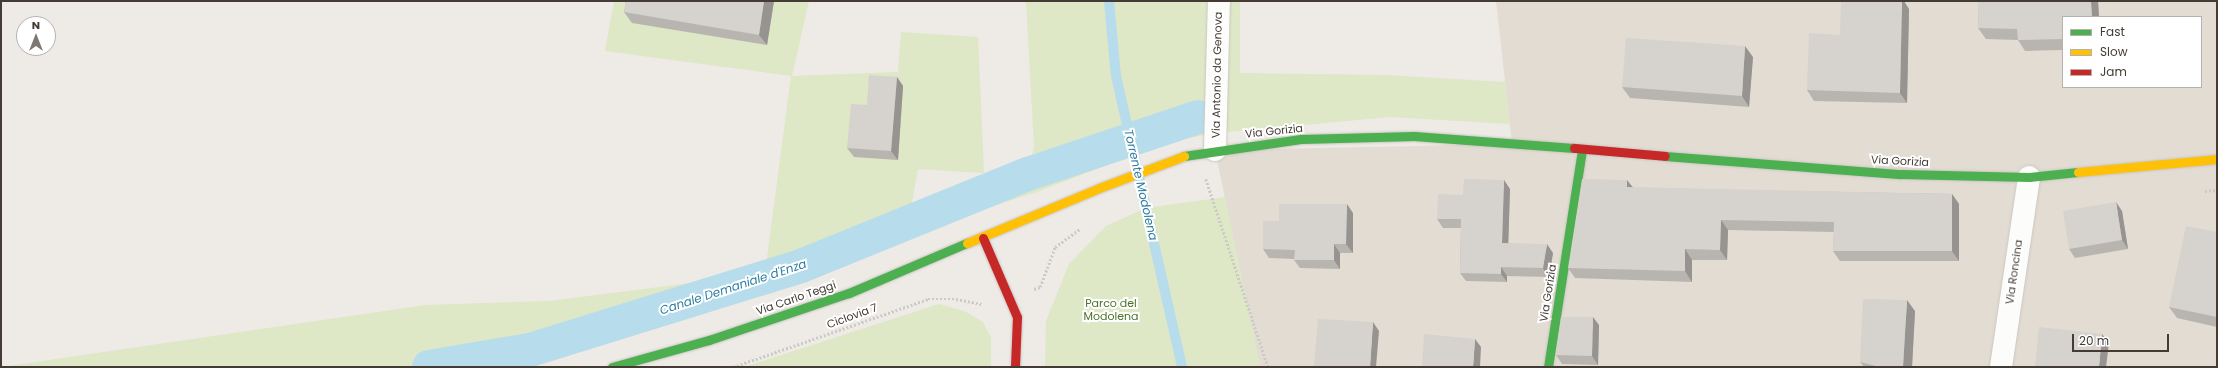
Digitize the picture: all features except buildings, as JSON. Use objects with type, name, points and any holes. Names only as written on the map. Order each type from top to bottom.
[{"type":"main road","name":"Via Gorizia","points":[[984,238],[1099,188],[1188,155],[1301,139],[1414,136],[1582,151],[1900,174],[2029,177],[2217,159]]},
{"type":"main road","name":"Via Gorizia","points":[[1548,367],[1582,151]]},
{"type":"main road","points":[[984,238],[1008,300],[1017,317],[1015,367]]},
{"type":"main road","name":"Via Carlo Teggi","points":[[612,367],[709,340],[849,293],[984,238]]},
{"type":"street","name":"Via Antonio da Genova","points":[[1215,150],[1218,1]]},
{"type":"street","name":"Via Roncina","points":[[2001,367],[2029,177]]},
{"type":"path","points":[[1204,175],[1268,367]]},
{"type":"path","points":[[2205,191],[2217,190]]},
{"type":"path","points":[[1008,300],[1040,287],[1055,248],[1084,225]]},
{"type":"path","name":"Ciclovia 7","points":[[733,367],[928,299],[956,299],[978,304]]},
{"type":"shaded area","points":[[1496,1],[2217,1],[2217,367],[1260,367],[1215,150],[1512,144]]},
{"type":"green space","points":[[614,1],[809,1],[792,76],[898,72],[901,32],[978,37],[984,173],[918,169],[909,219],[1028,174],[1034,146],[1026,1],[1240,1],[1240,73],[1386,75],[1505,82],[1510,124],[1390,117],[1215,133],[1164,143],[1037,192],[489,367],[1,367],[426,305],[550,301],[768,273],[767,258],[791,76],[605,51]]},
{"type":"green space","name":"Parco del Modolena","points":[[1225,197],[1260,367],[1182,367],[1155,247],[1180,367],[1045,367],[1046,321],[1069,264],[1106,226],[1146,208]]},
{"type":"green space","points":[[939,304],[964,311],[983,322],[991,338],[991,367],[744,367]]},
{"type":"waterway","name":"Torrente Modolena","points":[[1109,1],[1116,76],[1182,367]]},
{"type":"waterway","name":"Canale Demaniale d'Enza","points":[[429,367],[530,350],[801,266],[1028,174],[1198,117]]},
{"type":"traffic: fast","points":[[1184,156],[1301,139],[1414,136],[1574,148]]},
{"type":"traffic: fast","points":[[1548,367],[1582,151]]},
{"type":"traffic: fast","points":[[1665,156],[1901,174],[2029,177],[2078,172]]},
{"type":"traffic: fast","points":[[612,367],[709,340],[849,293],[967,243]]},
{"type":"traffic: slow","points":[[967,243],[1099,188],[1184,156]]},
{"type":"traffic: slow","points":[[2078,172],[2217,159]]},
{"type":"traffic: jam","points":[[1574,148],[1665,156]]},
{"type":"traffic: jam","points":[[983,238],[1017,317],[1015,367]]}]
